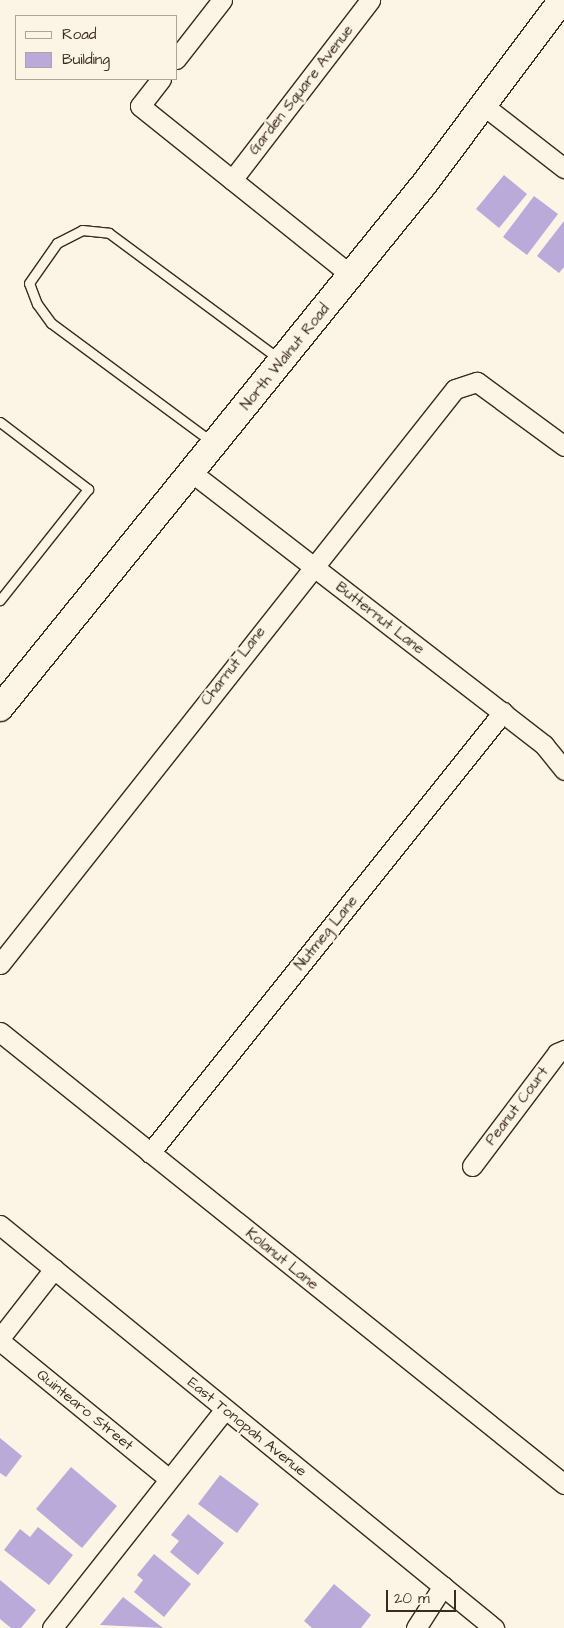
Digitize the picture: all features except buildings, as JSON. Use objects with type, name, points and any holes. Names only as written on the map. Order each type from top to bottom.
[{"type":"street","points":[[178,56],[222,0]]},
{"type":"street","name":"Garden Square Avenue","points":[[232,180],[370,0]]},
{"type":"street","name":"North Walnut Road","points":[[2,702],[351,275],[562,0]]},
{"type":"street","points":[[160,80],[140,106],[351,275]]},
{"type":"street","points":[[483,105],[564,168]]},
{"type":"street","name":"Charnut Lane","points":[[0,964],[312,565],[455,390],[477,382],[564,446]]},
{"type":"street","name":"Butternut Lane","points":[[191,472],[503,712],[544,745],[564,770]]},
{"type":"street","name":"Nutmeg Lane","points":[[150,1153],[503,712]]},
{"type":"street","name":"Kolanut Lane","points":[[0,1032],[564,1484]]},
{"type":"street","name":"Peanut Court","points":[[472,1166],[557,1053],[564,1050]]},
{"type":"street","name":"East Tonopah Avenue","points":[[0,1225],[494,1628]]},
{"type":"street","points":[[0,1339],[54,1269]]},
{"type":"street","name":"Quintearo Street","points":[[0,1339],[170,1479]]},
{"type":"street","points":[[52,1628],[226,1409]]},
{"type":"street","points":[[416,1628],[443,1586]]},
{"type":"lane","points":[[214,444],[51,323],[37,304],[29,283],[57,243],[82,230],[109,233],[281,361]]},
{"type":"lane","points":[[0,422],[88,489],[0,600]]}]
